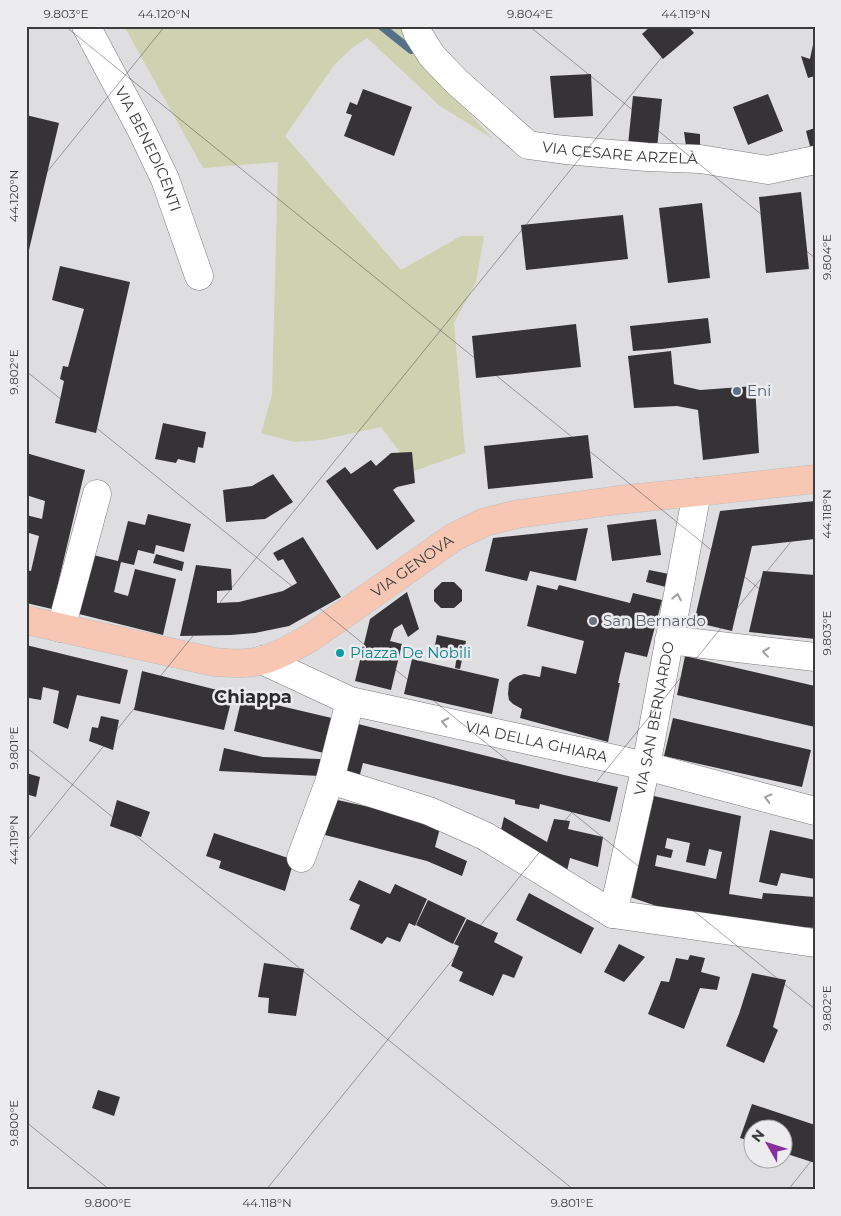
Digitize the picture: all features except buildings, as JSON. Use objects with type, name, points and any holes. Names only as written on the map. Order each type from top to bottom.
[{"type":"main road","name":"VIA GENOVA","points":[[26,620],[214,662],[233,663],[262,660],[310,638],[454,537],[485,522],[518,514],[618,500],[815,479]]},
{"type":"street","name":"VIA BENEDICENTI","points":[[86,26],[141,128],[165,180],[199,276]]},
{"type":"street","name":"VIA CESARE ARZELÀ","points":[[415,26],[432,56],[457,82],[528,145],[638,156],[700,159],[768,170],[815,160]]},
{"type":"street","name":"VIA SAN BERNARDO","points":[[613,914],[646,766],[697,492]]},
{"type":"street","points":[[61,628],[97,494]]},
{"type":"street","points":[[669,640],[815,657]]},
{"type":"street","name":"VIA DELLA GHIARA","points":[[262,660],[350,701],[646,766],[815,811]]},
{"type":"street","points":[[301,858],[330,780],[350,701]]},
{"type":"street","points":[[330,780],[429,811],[485,836],[613,914],[815,942]]},
{"type":"green space","points":[[124,26],[403,26],[418,58],[493,139],[440,106],[367,38],[352,48],[335,64],[285,136],[401,270],[461,236],[484,236],[476,282],[454,323],[465,453],[414,471],[381,427],[321,440],[294,442],[261,433],[272,395],[278,162],[203,168]]},
{"type":"waterway","points":[[381,26],[411,50]]},
{"type":"place","name":"Eni","points":[[737,391]]},
{"type":"place","name":"San Bernardo","points":[[593,621]]},
{"type":"place","name":"Piazza De Nobili","points":[[340,653]]},
{"type":"district","name":"Chiappa","points":[[253,697]]}]
